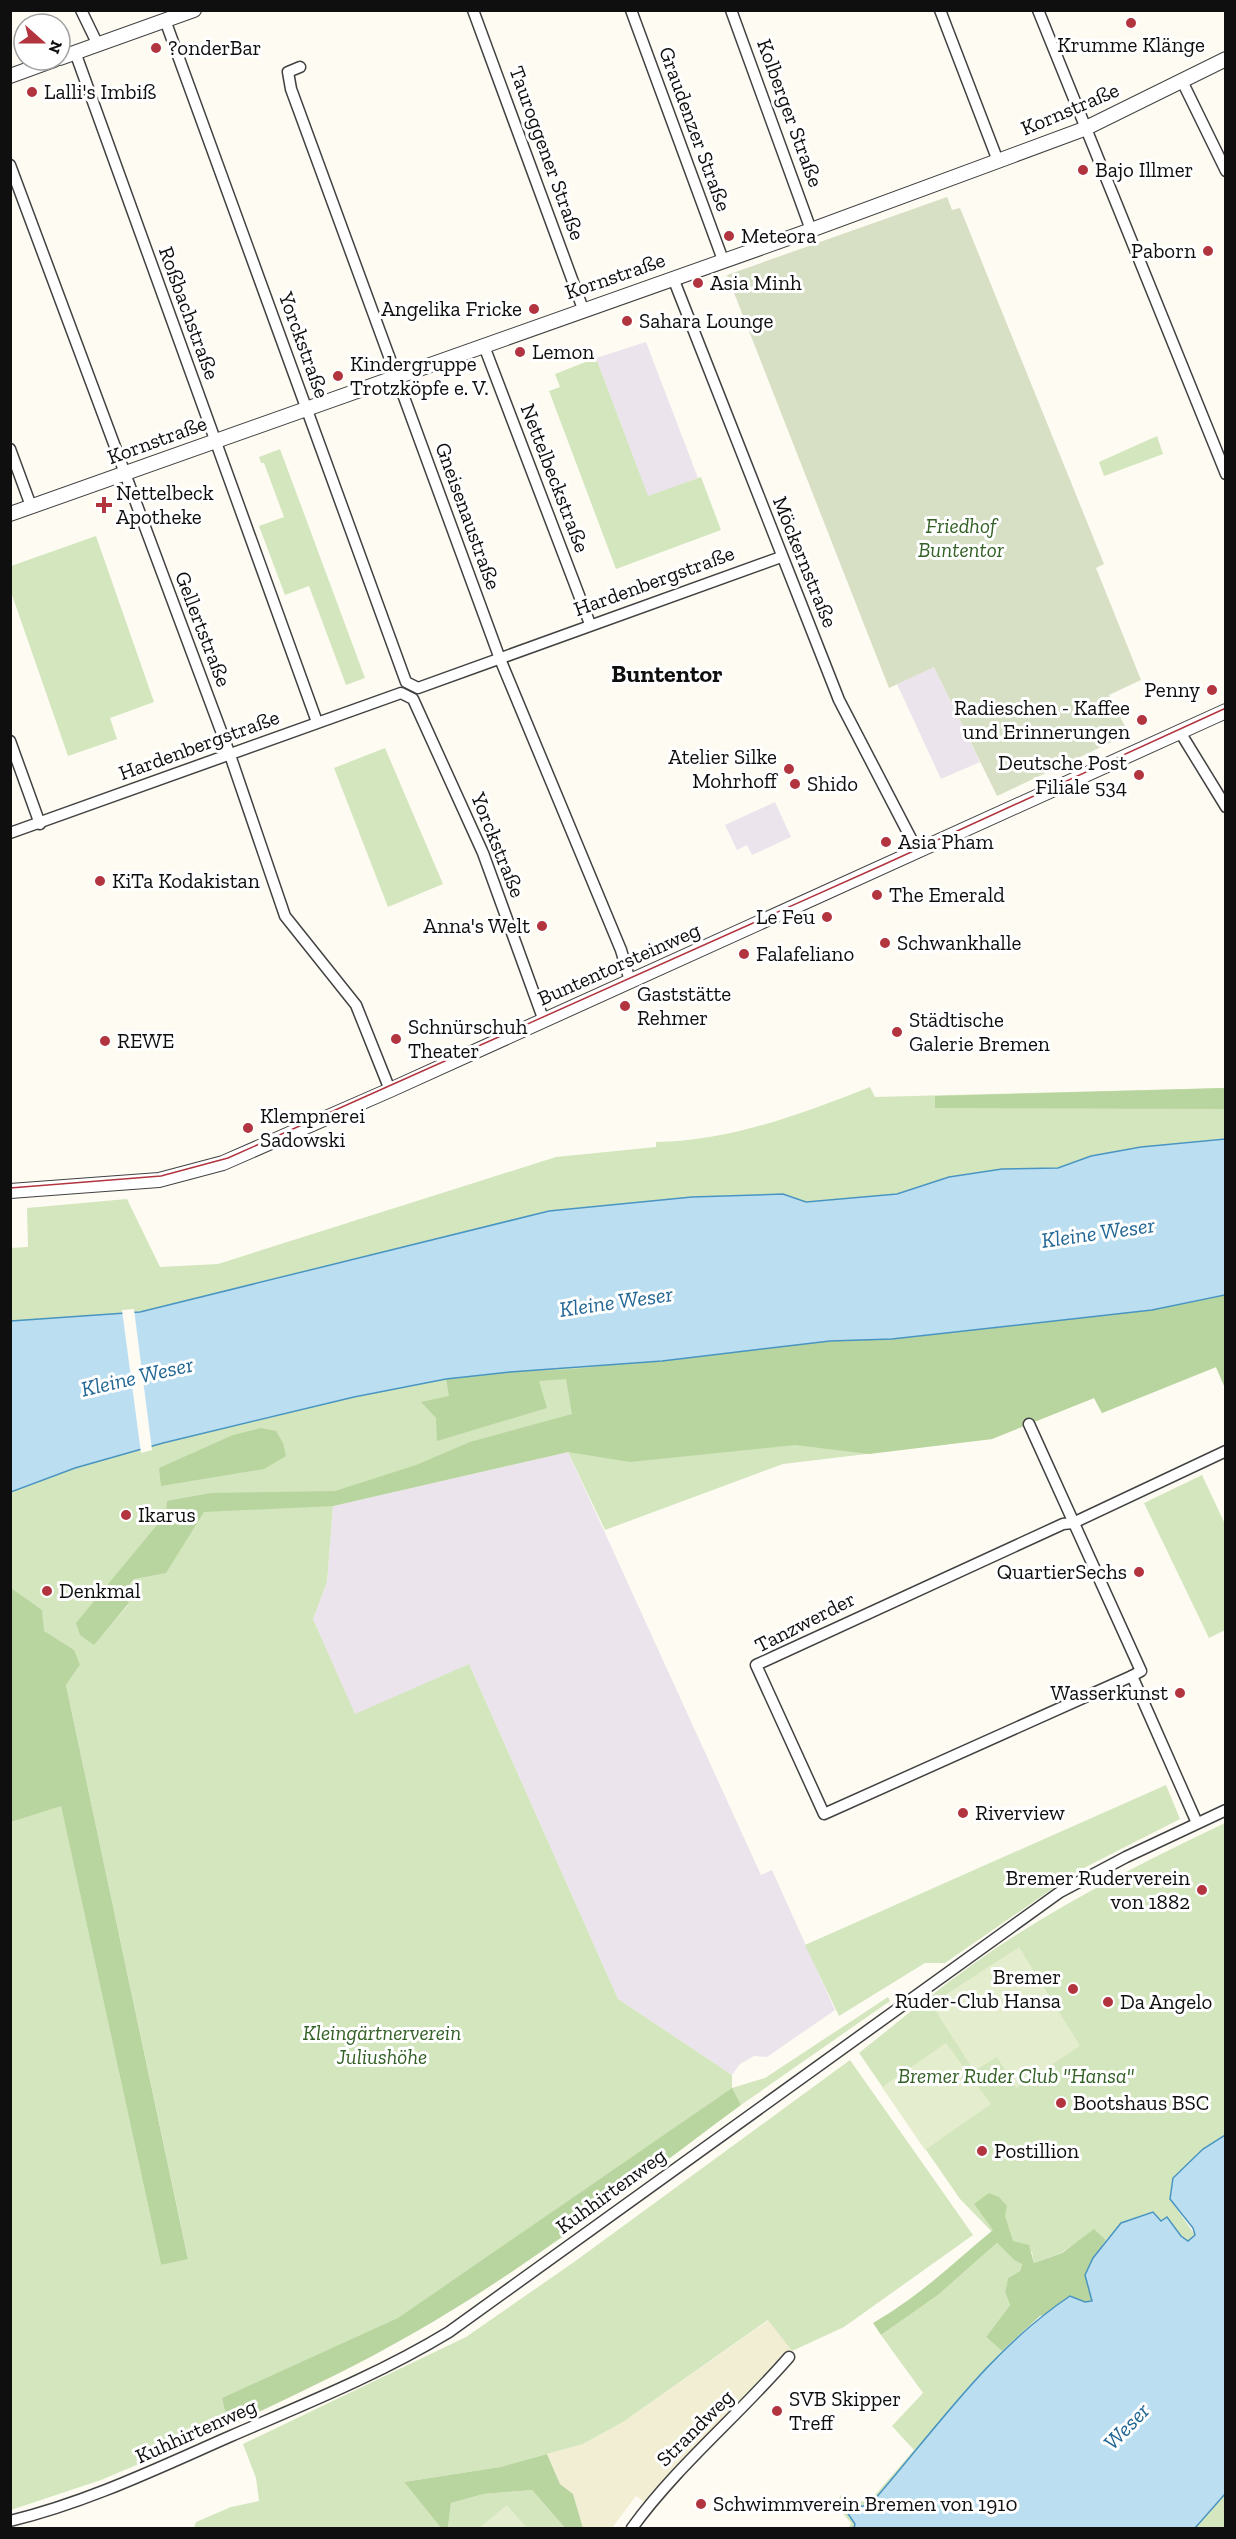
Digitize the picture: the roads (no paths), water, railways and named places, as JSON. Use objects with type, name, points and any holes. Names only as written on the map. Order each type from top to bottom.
[{"type":"street","points":[[81,10],[98,45]]},
{"type":"street","points":[[72,53],[194,10]]},
{"type":"street","name":"Tauroggener Straße","points":[[473,10],[584,309]]},
{"type":"street","name":"Graudenzer Straße","points":[[631,10],[723,260]]},
{"type":"street","name":"Kolberger Straße","points":[[731,10],[811,230]]},
{"type":"street","points":[[940,10],[998,161]]},
{"type":"street","points":[[1038,10],[1084,129],[1226,474]]},
{"type":"street","name":"Yorckstraße","points":[[165,20],[406,682]]},
{"type":"street","name":"Roßbachstraße","points":[[75,52],[318,722]]},
{"type":"street","name":"Kornstraße","points":[[10,514],[811,230],[1084,129],[1226,59]]},
{"type":"street","name":"Gneisenaustraße","points":[[300,67],[288,72],[291,89],[500,659],[621,950],[630,981]]},
{"type":"street","points":[[1182,81],[1226,171]]},
{"type":"street","name":"Gellertstraße","points":[[10,165],[230,754],[285,916],[356,1005],[390,1090]]},
{"type":"street","name":"Möckernstraße","points":[[673,278],[839,700],[918,852]]},
{"type":"street","name":"Nettelbeckstraße","points":[[484,346],[590,624]]},
{"type":"street","points":[[10,448],[31,506]]},
{"type":"street","name":"Hardenbergstraße","points":[[406,682],[418,688],[590,624],[781,557]]},
{"type":"street","name":"Yorckstraße","points":[[401,693],[413,699],[483,853],[544,1021]]},
{"type":"street","name":"Hardenbergstraße","points":[[10,833],[401,693]]},
{"type":"street","name":"Buntentorsteinweg","points":[[10,1191],[130,1183],[192,1173],[238,1157],[544,1021],[1226,711]]},
{"type":"street","points":[[1180,732],[1226,807]]},
{"type":"street","points":[[10,741],[40,824]]},
{"type":"street","points":[[1029,1424],[1141,1671],[1132,1676],[1197,1823]]},
{"type":"street","name":"Tanzwerder","points":[[1132,1676],[824,1814],[756,1665],[934,1581],[1063,1524],[1073,1523],[1226,1451]]},
{"type":"street","name":"Kuhhirtenweg","points":[[10,2522],[69,2504],[136,2479],[322,2398],[411,2355],[468,2319],[1060,1892],[1226,1810]]},
{"type":"street","name":"Strandweg","points":[[632,2529],[654,2498],[758,2392],[789,2357]]},
{"type":"water","name":"Kleine Weser","points":[[1225,1139],[1225,1295],[1152,1310],[892,1339],[830,1341],[662,1361],[446,1379],[354,1397],[163,1443],[75,1468],[11,1492],[11,1321],[140,1312],[549,1211],[692,1197],[783,1194],[806,1202],[897,1194],[949,1177],[1002,1169],[1058,1168],[1091,1156],[1141,1147]]},
{"type":"water","name":"Weser","points":[[1225,2135],[1225,2494],[1195,2528],[854,2528],[855,2524],[844,2508],[848,2502],[855,2506],[869,2506],[963,2394],[1013,2341],[1070,2296],[1085,2302],[1092,2301],[1085,2275],[1093,2258],[1121,2223],[1153,2212],[1161,2221],[1167,2217],[1181,2236],[1188,2241],[1195,2235],[1193,2228],[1170,2199],[1173,2178],[1203,2149]]},
{"type":"tram line","points":[[10,1188],[161,1176],[228,1158],[885,864],[1226,708]]},
{"type":"place","name":"Krumme Klänge","points":[[1131,23]]},
{"type":"place","name":"?onderBar","points":[[156,48]]},
{"type":"place","name":"Lalli's Imbiß","points":[[32,92]]},
{"type":"place","name":"Bajo Illmer","points":[[1083,170]]},
{"type":"place","name":"Meteora","points":[[729,236]]},
{"type":"place","name":"Paborn","points":[[1208,251]]},
{"type":"place","name":"Asia Minh","points":[[698,283]]},
{"type":"place","name":"Angelika Fricke","points":[[534,309]]},
{"type":"place","name":"Sahara Lounge","points":[[627,321]]},
{"type":"place","name":"Lemon","points":[[520,352]]},
{"type":"place","name":"Kindergruppe Trotzköpfe e. V.","points":[[338,376]]},
{"type":"place","name":"Nettelbeck Apotheke","points":[[104,505]]},
{"type":"place","name":"Penny","points":[[1212,690]]},
{"type":"place","name":"Radieschen - Kaffee und Erinnerungen","points":[[1142,720]]},
{"type":"place","name":"Atelier Silke Mohrhoff","points":[[789,769]]},
{"type":"place","name":"Deutsche Post Filiale 534","points":[[1139,775]]},
{"type":"place","name":"Shido","points":[[795,784]]},
{"type":"place","name":"Asia Pham","points":[[886,842]]},
{"type":"place","name":"KiTa Kodakistan","points":[[100,881]]},
{"type":"place","name":"The Emerald","points":[[877,895]]},
{"type":"place","name":"Le Feu","points":[[827,917]]},
{"type":"place","name":"Anna's Welt","points":[[542,926]]},
{"type":"place","name":"Schwankhalle","points":[[885,943]]},
{"type":"place","name":"Falafeliano","points":[[744,954]]},
{"type":"place","name":"Gaststätte Rehmer","points":[[625,1006]]},
{"type":"place","name":"Städtische Galerie Bremen","points":[[897,1032]]},
{"type":"place","name":"Schnürschuh Theater","points":[[396,1039]]},
{"type":"place","name":"REWE","points":[[105,1041]]},
{"type":"place","name":"Klempnerei Sadowski","points":[[248,1128]]},
{"type":"place","name":"Ikarus","points":[[126,1515]]},
{"type":"place","name":"QuartierSechs","points":[[1139,1572]]},
{"type":"place","name":"Denkmal","points":[[47,1591]]},
{"type":"place","name":"Wasserkunst","points":[[1180,1693]]},
{"type":"place","name":"Riverview","points":[[963,1813]]},
{"type":"place","name":"Bremer Ruderverein von 1882","points":[[1202,1890]]},
{"type":"place","name":"Bremer Ruder-Club Hansa","points":[[1073,1989]]},
{"type":"place","name":"Da Angelo","points":[[1108,2002]]},
{"type":"place","name":"Bootshaus BSC","points":[[1061,2103]]},
{"type":"place","name":"Postillion","points":[[982,2151]]},
{"type":"place","name":"SVB Skipper Treff","points":[[777,2411]]},
{"type":"place","name":"Schwimmverein Bremen von 1910","points":[[701,2504]]},
{"type":"district","name":"Buntentor","points":[[667,674]]},
{"type":"park label","name":"Friedhof Buntentor","points":[[961,538]]},
{"type":"park label","name":"Kleingärtnerverein Juliushöhe","points":[[382,2045]]},
{"type":"park label","name":"Bremer Ruder Club \"Hansa\"","points":[[1016,2076]]}]
